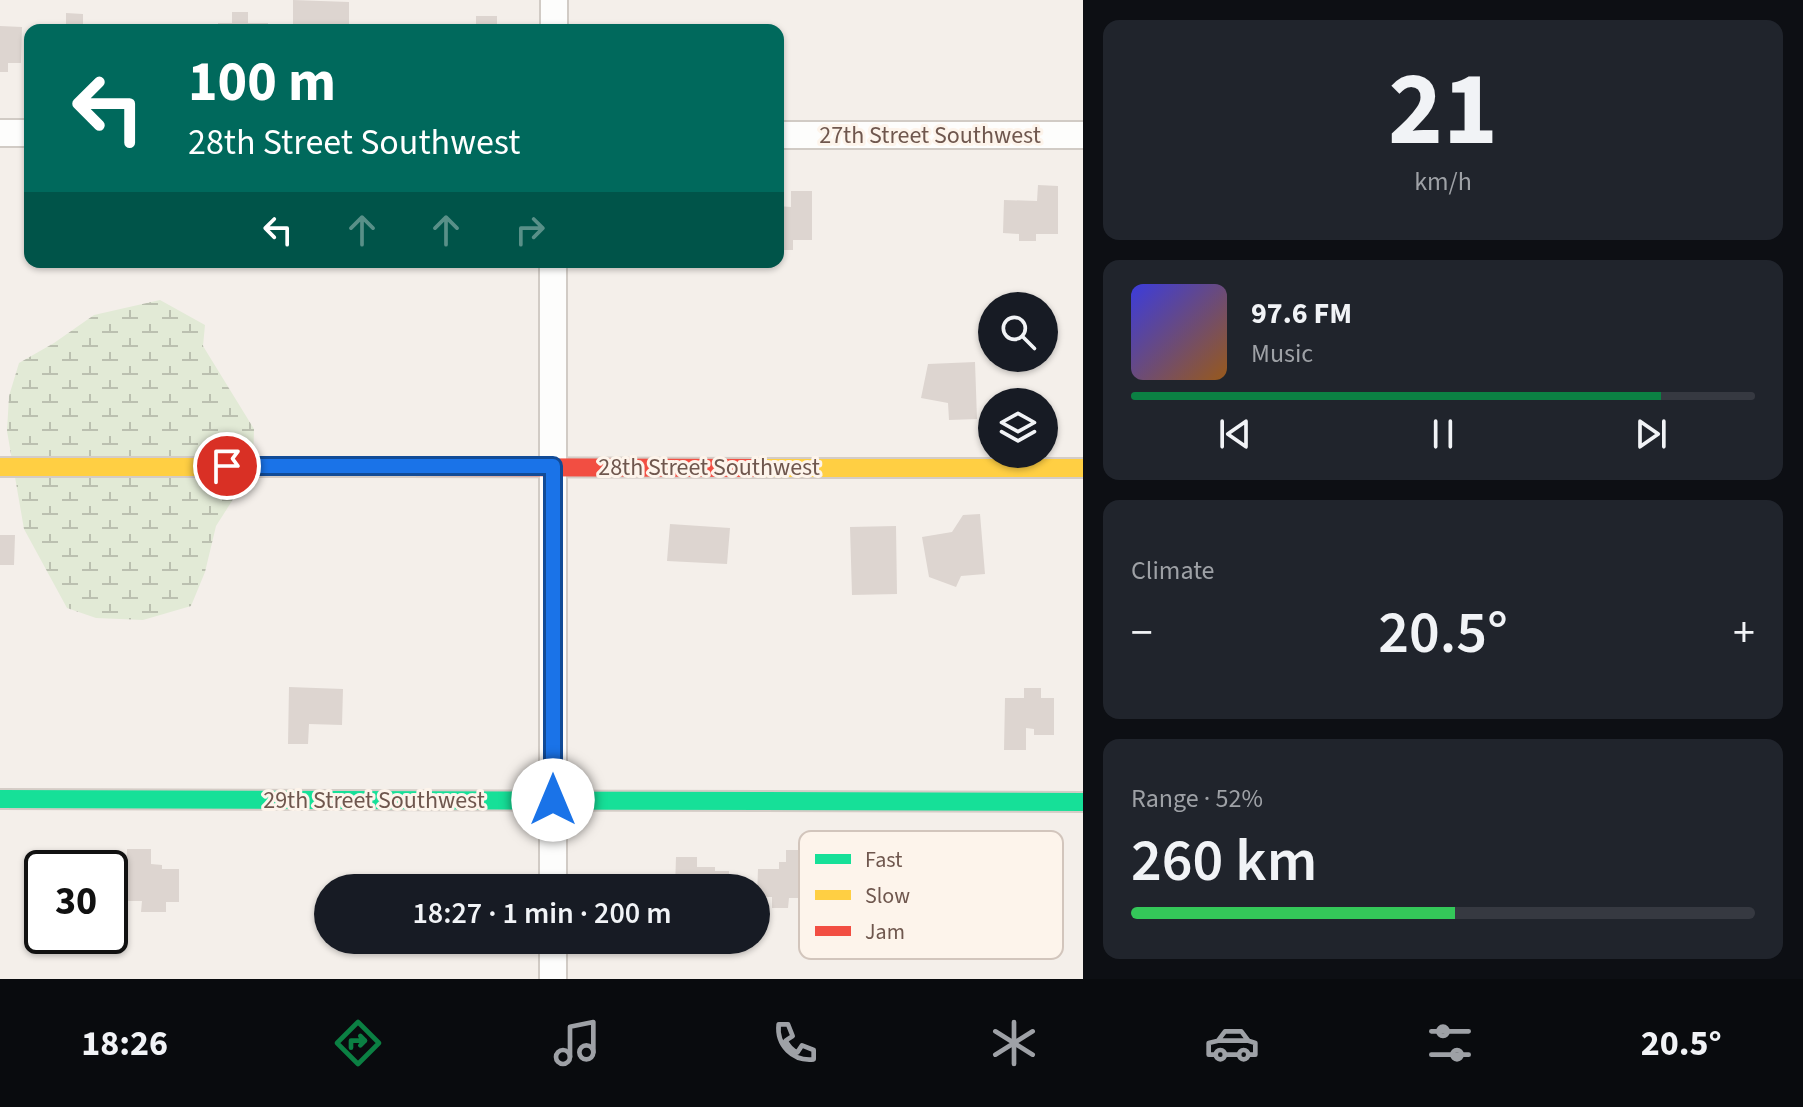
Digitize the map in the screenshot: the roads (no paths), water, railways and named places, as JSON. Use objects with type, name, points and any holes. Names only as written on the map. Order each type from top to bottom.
[{"type":"street","points":[[554,0],[554,24]]},
{"type":"street","points":[[0,133],[24,133]]},
{"type":"street","name":"27th Street Southwest","points":[[784,135],[1083,135]]},
{"type":"street","points":[[553,268],[553,874]]},
{"type":"street","name":"28th Street Southwest","points":[[0,467],[1083,468]]},
{"type":"street","name":"29th Street Southwest","points":[[0,799],[1083,802]]},
{"type":"street","points":[[553,954],[553,979]]}]
